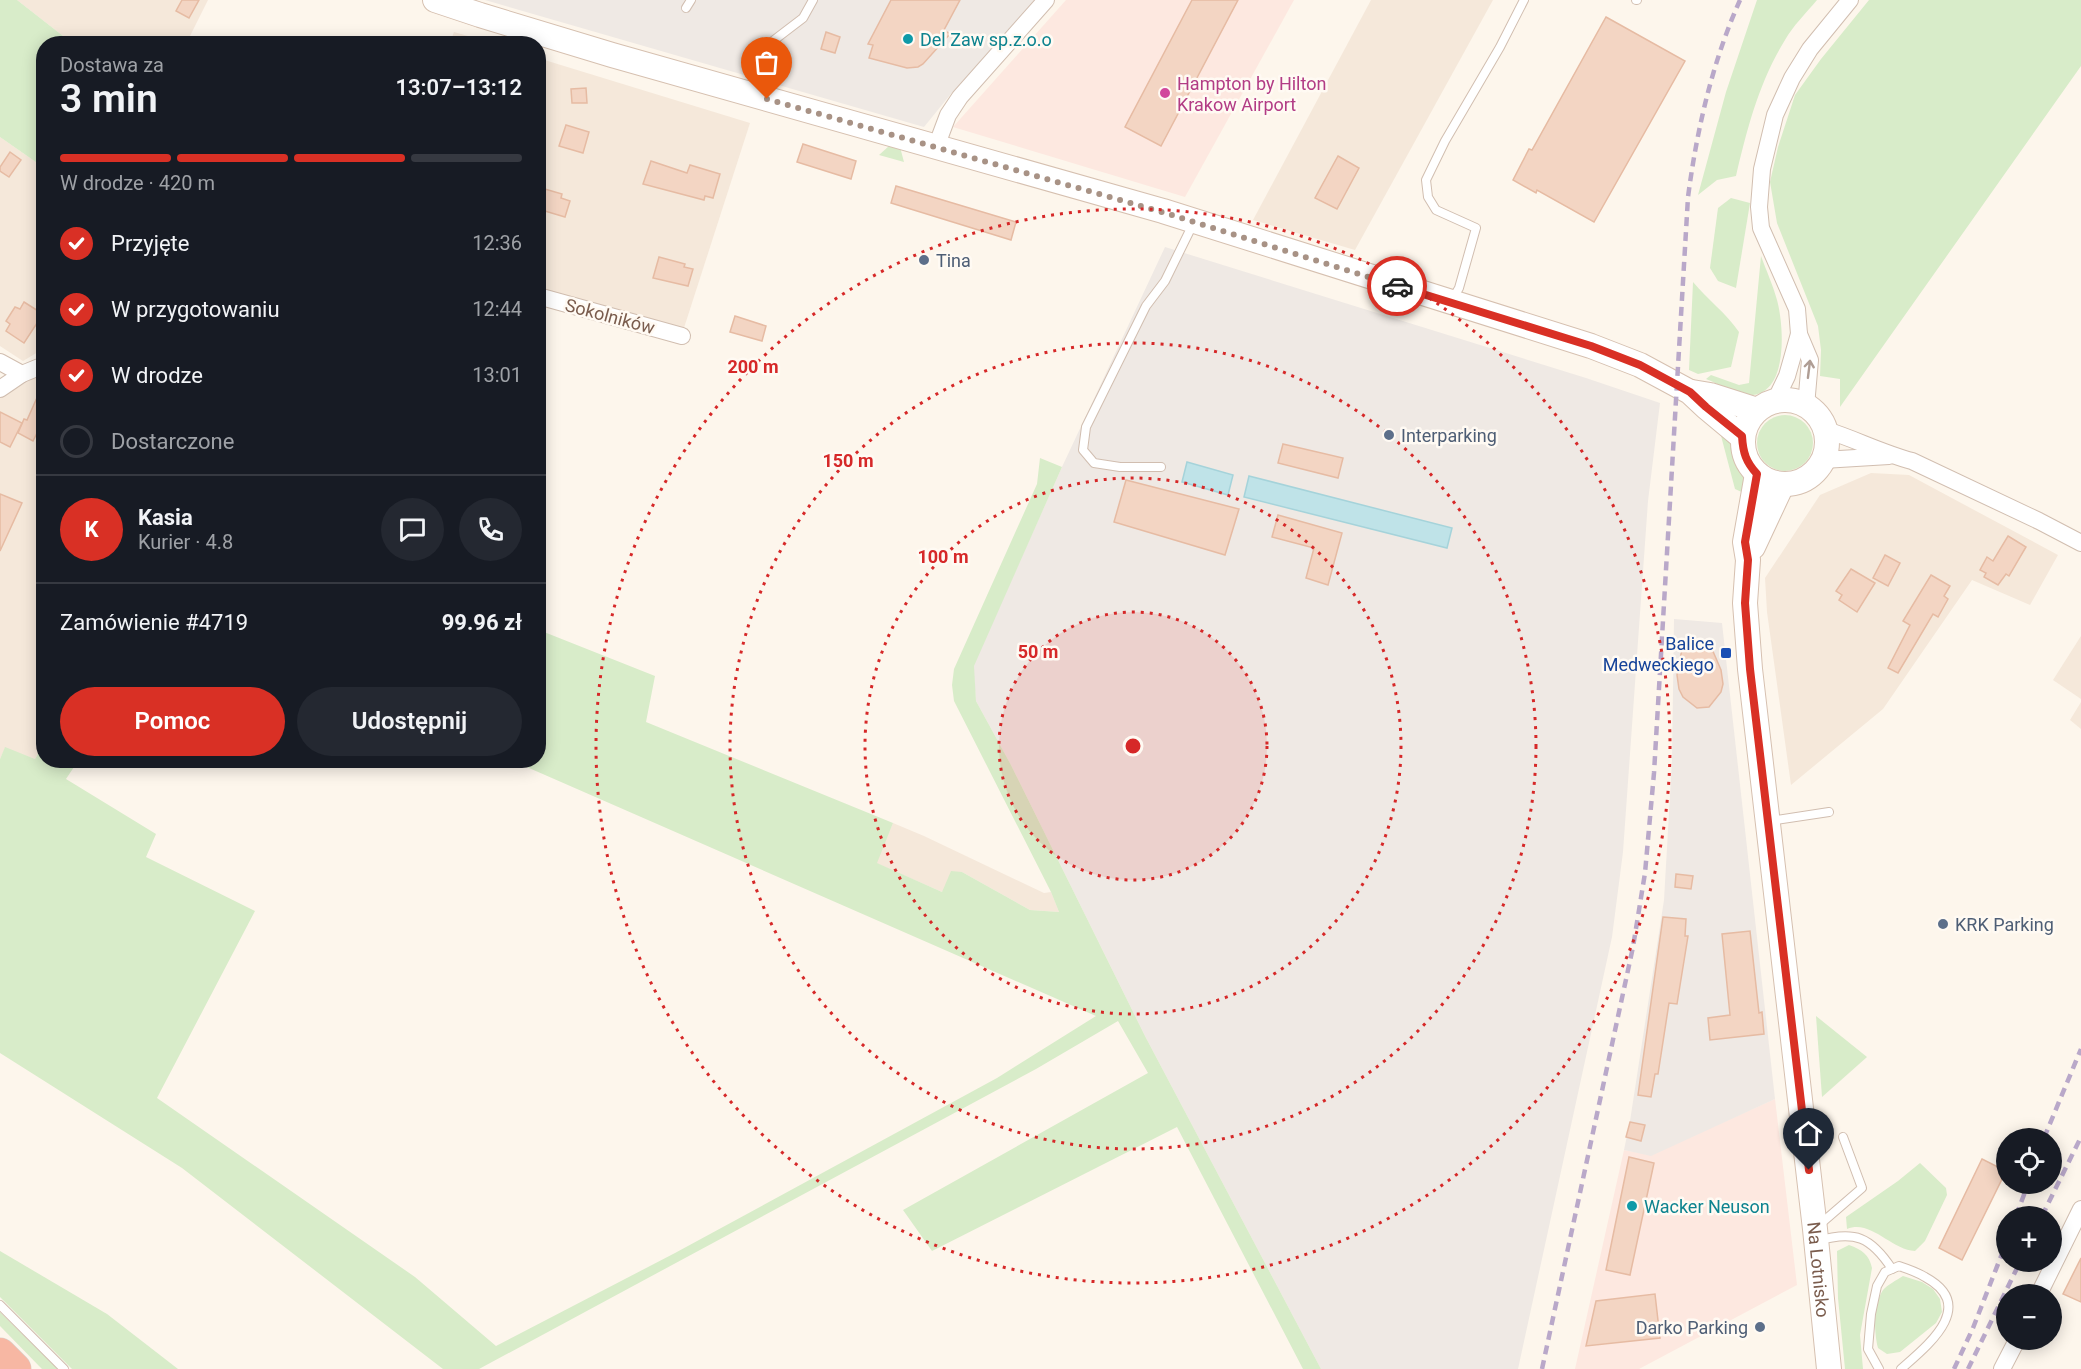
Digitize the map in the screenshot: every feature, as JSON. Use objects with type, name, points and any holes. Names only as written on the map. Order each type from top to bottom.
[{"type":"highway","points":[[0,1354],[15,1369]]},
{"type":"main road","points":[[435,0],[515,26],[1194,222],[1591,346],[1640,365],[1690,392],[1742,436]]},
{"type":"main road","points":[[1690,392],[1766,406],[1794,400],[1814,411],[1826,430],[1827,450],[1816,471],[1806,479],[1795,484],[1782,485],[1768,482],[1748,464],[1743,450],[1742,436],[1750,418],[1766,406]]},
{"type":"main road","name":"Na Lotnisko","points":[[1757,474],[1745,542],[1748,560],[1745,603],[1767,822],[1816,1235],[1829,1369]]},
{"type":"main road","name":"Na Lotnisko","points":[[1748,560],[1769,509],[1782,485]]},
{"type":"street","points":[[936,147],[948,115],[960,97],[1046,0]]},
{"type":"street","points":[[1806,406],[1810,360],[1799,334],[1797,309],[1761,228],[1759,207],[1762,169],[1775,115],[1792,78],[1810,49],[1850,0]]},
{"type":"street","name":"Sokolników","points":[[546,298],[682,336]]},
{"type":"street","points":[[1766,406],[1787,376],[1799,334]]},
{"type":"street","points":[[0,362],[22,374]]},
{"type":"street","points":[[0,389],[22,374],[36,368]]},
{"type":"street","points":[[1826,430],[1871,446],[1890,456],[1912,461],[2081,543]]},
{"type":"street","points":[[1823,460],[1890,456]]},
{"type":"street","points":[[2044,1284],[2081,1209]]},
{"type":"street","points":[[2002,1369],[2012,1350]]},
{"type":"lane","points":[[751,94],[765,47],[803,18],[813,0]]},
{"type":"lane","points":[[1450,303],[1459,288],[1476,228],[1436,210],[1428,197],[1426,180],[1450,131],[1500,47],[1524,0]]},
{"type":"lane","points":[[1161,467],[1094,463],[1083,450],[1086,427],[1146,306],[1165,281],[1194,222]]},
{"type":"lane","points":[[1767,822],[1829,812]]},
{"type":"lane","points":[[1816,1235],[1862,1188],[1843,1137]]},
{"type":"lane","points":[[1816,1235],[1863,1239],[1872,1244],[1892,1269]]},
{"type":"lane","points":[[1879,1369],[1868,1349],[1871,1314],[1877,1286],[1885,1272],[1899,1266],[1926,1277],[1942,1290],[1949,1301],[1949,1313],[1942,1326],[1925,1347],[1900,1369]]},
{"type":"lane","points":[[0,1305],[64,1369]]},
{"type":"shaded area","points":[[17,0],[208,0],[190,36],[63,36]]},
{"type":"shaded area","points":[[485,0],[1035,0],[924,127]]},
{"type":"shaded area","points":[[1066,0],[1294,0],[1185,197],[953,127]]},
{"type":"shaded area","points":[[1371,0],[1493,0],[1355,250],[1253,220]]},
{"type":"shaded area","points":[[454,32],[468,36],[453,36]]},
{"type":"shaded area","points":[[546,60],[750,123],[683,331],[546,293]]},
{"type":"shaded area","points":[[0,137],[36,162],[36,353],[23,361],[0,346]]},
{"type":"shaded area","points":[[1165,247],[1660,403],[1648,501],[1623,852],[1612,937],[1518,1369],[1321,1369],[1145,1036],[1011,765],[976,701],[973,666],[1062,467]]},
{"type":"shaded area","points":[[36,376],[35,759],[5,748],[0,759],[0,398]]},
{"type":"shaded area","points":[[1871,473],[1909,475],[2058,555],[2030,605],[1972,580],[1883,709],[1791,785],[1767,612],[1765,578],[1820,495]]},
{"type":"shaded area","points":[[1674,619],[1722,623],[1775,1099],[1651,1156],[1624,1150],[1664,900],[1672,761]]},
{"type":"shaded area","points":[[2081,636],[2081,699],[2053,680]]},
{"type":"shaded area","points":[[2081,702],[2081,729],[2070,720]]},
{"type":"shaded area","points":[[893,823],[1044,893],[1051,892],[1059,912],[1030,910],[962,872],[942,892],[876,863]]},
{"type":"shaded area","name":"Wacker Neuson","points":[[1775,1099],[1797,1285],[1639,1369],[1575,1369],[1624,1150],[1650,1155]]},
{"type":"green space","points":[[0,0],[17,0],[63,36],[36,36],[36,162],[0,137]]},
{"type":"green space","points":[[1757,0],[1817,0],[1788,35],[1768,72],[1749,123],[1736,176],[1717,180],[1698,195],[1726,92]]},
{"type":"green space","points":[[1869,0],[2081,0],[2081,66],[1840,407],[1840,379],[1820,376],[1821,350],[1818,326],[1777,223],[1770,182],[1778,147],[1795,95]]},
{"type":"green space","points":[[889,146],[900,147],[904,162],[879,155]]},
{"type":"green space","points":[[1731,198],[1750,203],[1736,288],[1718,281],[1710,268],[1718,208]]},
{"type":"green space","points":[[1761,256],[1777,300],[1781,326],[1781,357],[1771,384],[1762,392],[1744,395],[1706,379],[1711,375],[1739,385],[1749,383]]},
{"type":"green space","points":[[1693,282],[1739,332],[1731,367],[1698,374],[1689,370]]},
{"type":"green space","points":[[1785,415],[1796,417],[1805,423],[1811,432],[1813,443],[1811,454],[1805,463],[1796,469],[1785,471],[1774,469],[1765,463],[1759,454],[1757,443],[1759,432],[1765,423],[1774,417]]},
{"type":"green space","points":[[1720,432],[1735,443],[1746,477],[1746,494],[1735,489]]},
{"type":"green space","points":[[1040,458],[1062,467],[974,666],[976,701],[1011,765],[1145,1036],[1321,1369],[1303,1369],[1177,1127],[932,1251],[903,1210],[1148,1073],[1118,1021],[1036,1069],[479,1369],[443,1369],[182,1168],[0,1053],[0,759],[5,747],[35,759],[36,757],[36,768],[73,768],[66,779],[156,834],[146,857],[255,911],[157,1098],[415,1277],[496,1346],[675,1253],[997,1078],[1096,1016],[529,768],[546,768],[546,633],[655,676],[646,722],[893,823],[877,863],[942,892],[951,871],[962,872],[1030,910],[1059,912],[954,701],[952,685],[954,669],[1037,484]]},
{"type":"green space","points":[[1816,1016],[1867,1057],[1822,1097]]},
{"type":"green space","points":[[1920,1163],[1946,1188],[1947,1195],[1925,1241],[1915,1251],[1898,1246],[1864,1228],[1847,1229],[1846,1217]]},
{"type":"green space","points":[[1849,1245],[1864,1253],[1872,1268],[1860,1335],[1863,1369],[1845,1369],[1838,1298],[1837,1251]]},
{"type":"green space","points":[[0,1251],[107,1314],[178,1369],[72,1369],[0,1297]]},
{"type":"green space","points":[[1903,1276],[1922,1282],[1933,1289],[1940,1299],[1942,1312],[1936,1323],[1900,1352],[1887,1354],[1878,1348],[1875,1327],[1877,1303],[1883,1290]]},
{"type":"green space","points":[[0,1312],[58,1369],[42,1369],[0,1326]]},
{"type":"water","points":[[1187,462],[1233,475],[1228,495],[1182,482]]},
{"type":"water","points":[[1249,476],[1452,528],[1447,548],[1244,497]]},
{"type":"building","points":[[182,0],[199,0],[189,18],[176,11]]},
{"type":"building","name":"Del Zaw sp.z.o.o","points":[[891,0],[960,0],[944,30],[950,34],[918,67],[907,68],[869,58],[873,45],[868,44]]},
{"type":"building","name":"Hampton by Hilton Krakow Airport","points":[[1192,0],[1238,0],[1161,146],[1125,127]]},
{"type":"building","points":[[1606,17],[1685,61],[1594,222],[1537,190],[1536,193],[1513,180]]},
{"type":"building","points":[[826,32],[840,37],[835,53],[821,49]]},
{"type":"building","points":[[586,88],[587,103],[572,103],[571,89]]},
{"type":"building","points":[[566,125],[589,132],[583,153],[559,146]]},
{"type":"building","points":[[803,144],[856,161],[851,179],[797,162]]},
{"type":"building","points":[[10,152],[21,160],[9,177],[0,171],[0,167]]},
{"type":"building","points":[[1338,156],[1359,168],[1337,209],[1315,198]]},
{"type":"building","points":[[651,161],[687,173],[690,165],[720,174],[713,198],[705,196],[704,200],[643,184]]},
{"type":"building","points":[[896,186],[1016,222],[1011,240],[891,203]]},
{"type":"building","points":[[546,189],[562,194],[561,198],[570,201],[565,217],[546,211]]},
{"type":"building","points":[[659,257],[685,264],[684,267],[693,269],[688,286],[653,278]]},
{"type":"building","points":[[24,302],[36,310],[36,325],[24,343],[6,331],[10,324],[6,321],[15,307],[20,309]]},
{"type":"building","points":[[735,316],[766,326],[762,341],[730,332]]},
{"type":"building","points":[[36,400],[36,435],[33,441],[18,433],[24,419],[27,420]]},
{"type":"building","points":[[0,412],[22,423],[10,447],[0,442]]},
{"type":"building","points":[[1283,444],[1343,458],[1338,478],[1278,463]]},
{"type":"building","points":[[1126,480],[1239,509],[1225,555],[1114,522]]},
{"type":"building","points":[[0,494],[22,503],[0,551]]},
{"type":"building","points":[[1278,515],[1342,533],[1328,585],[1306,578],[1314,548],[1272,537]]},
{"type":"building","points":[[2008,536],[2026,547],[2009,576],[2006,574],[1998,585],[1984,577],[1986,573],[1980,570],[1987,557],[1993,561]]},
{"type":"building","points":[[1885,555],[1900,563],[1888,586],[1873,578]]},
{"type":"building","points":[[1851,569],[1875,583],[1857,612],[1839,600],[1842,595],[1836,591]]},
{"type":"building","points":[[1931,575],[1950,586],[1944,596],[1948,599],[1938,617],[1933,614],[1898,673],[1888,668],[1910,625],[1903,621]]},
{"type":"building","points":[[1700,643],[1712,649],[1721,670],[1723,684],[1721,692],[1709,707],[1697,708],[1683,697],[1677,675],[1682,649]]},
{"type":"building","points":[[1676,874],[1693,876],[1691,889],[1675,887]]},
{"type":"building","points":[[1663,917],[1686,919],[1685,936],[1688,936],[1677,1004],[1669,1003],[1658,1074],[1655,1074],[1651,1097],[1638,1095]]},
{"type":"building","points":[[1750,931],[1759,1013],[1762,1012],[1764,1034],[1710,1040],[1708,1018],[1730,1015],[1722,934]]},
{"type":"building","points":[[1630,1122],[1645,1125],[1641,1141],[1626,1137]]},
{"type":"building","name":"Wacker Neuson","points":[[1629,1157],[1654,1163],[1630,1275],[1606,1270]]},
{"type":"building","points":[[1982,1159],[1996,1166],[1996,1191],[1962,1260],[1939,1248]]},
{"type":"building","points":[[2081,1258],[2081,1302],[2063,1294]]},
{"type":"building","points":[[1655,1294],[1660,1338],[1586,1346],[1596,1301]]},
{"type":"railway","points":[[1542,1369],[1633,947],[1645,873],[1654,773],[1688,197],[1707,97],[1721,48],[1740,0]]},
{"type":"railway","points":[[2048,1128],[2081,1049]]},
{"type":"railway","points":[[2047,1206],[2081,1137]]},
{"type":"railway","points":[[2020,1206],[2024,1194]]},
{"type":"railway","points":[[1954,1369],[1996,1269]]},
{"type":"railway","points":[[1968,1369],[2015,1272]]},
{"type":"way so far","points":[[767,99],[1162,212],[1397,286]]},
{"type":"place","name":"Del Zaw sp.z.o.o","points":[[908,39]]},
{"type":"place","name":"Hampton by Hilton Krakow Airport","points":[[1165,93]]},
{"type":"place","name":"Tina","points":[[924,260]]},
{"type":"place","name":"Interparking","points":[[1389,435]]},
{"type":"place","name":"Balice Medweckiego","points":[[1726,653]]},
{"type":"place","name":"KRK Parking","points":[[1943,924]]},
{"type":"place","name":"Wacker Neuson","points":[[1632,1206]]},
{"type":"place","name":"Darko Parking","points":[[1760,1327]]},
{"type":"route","points":[[1397,286],[1591,346],[1640,365],[1690,392],[1742,436],[1743,450],[1748,464],[1757,474],[1745,542],[1748,560],[1745,603],[1750,669],[1809,1170]]}]
